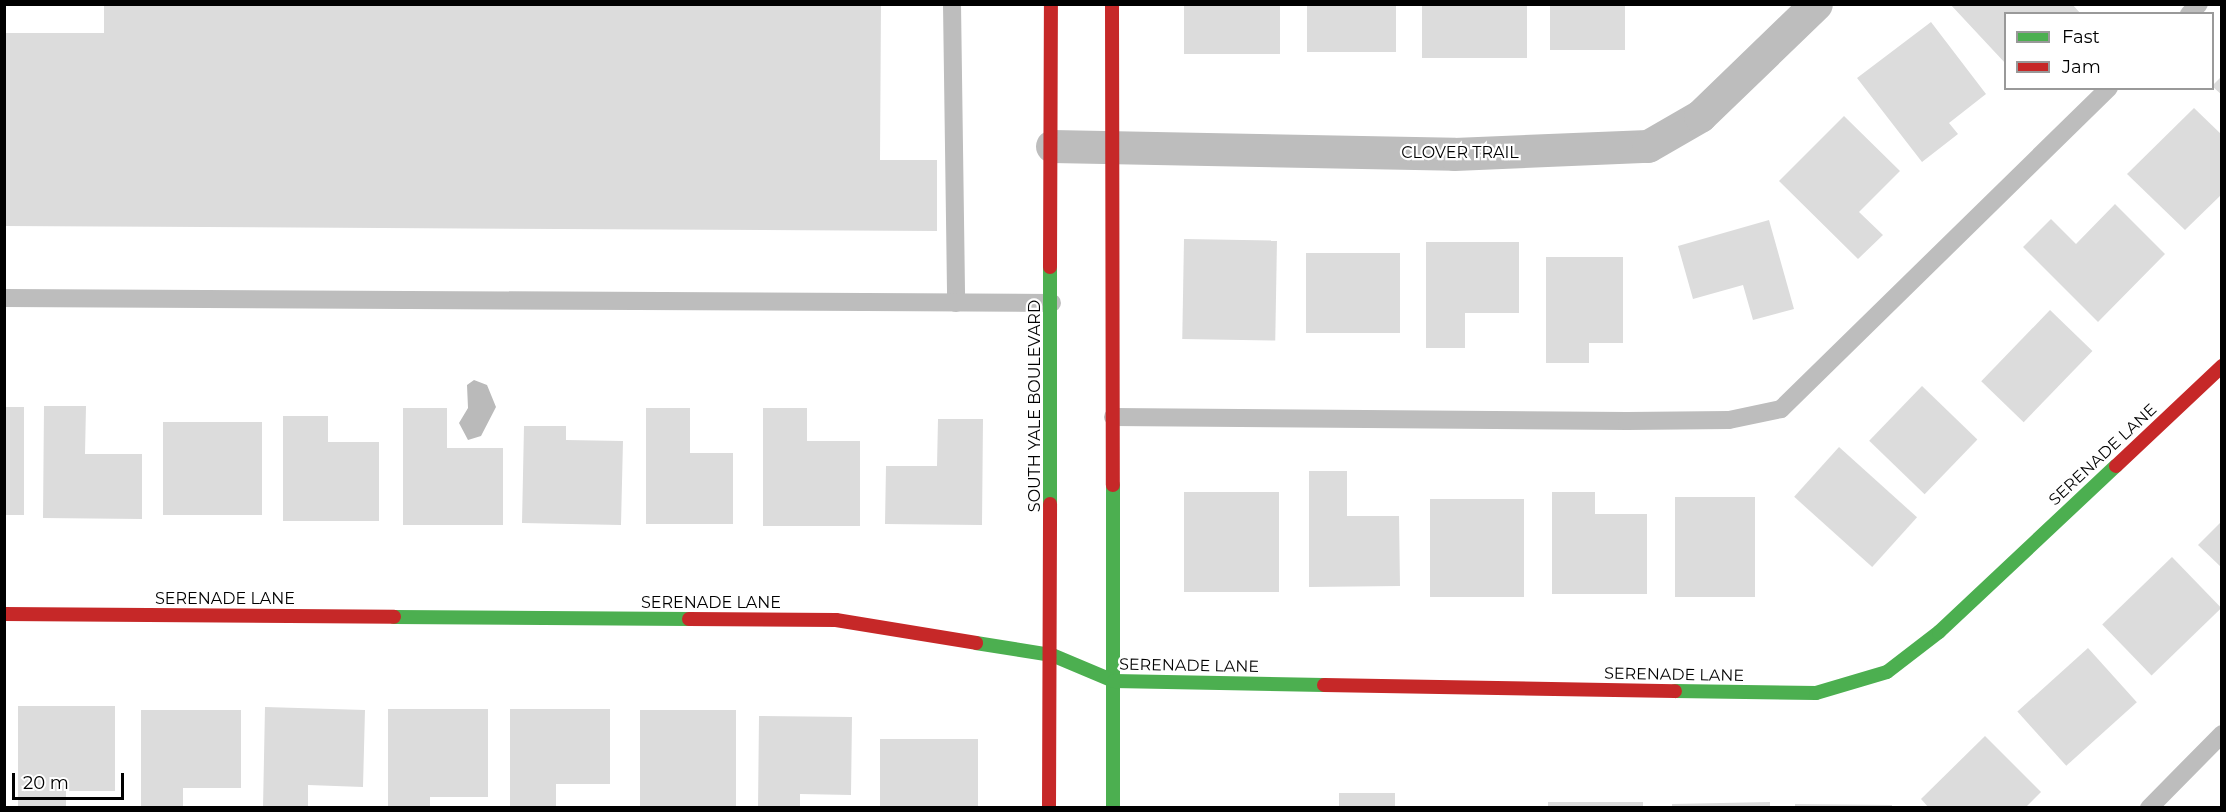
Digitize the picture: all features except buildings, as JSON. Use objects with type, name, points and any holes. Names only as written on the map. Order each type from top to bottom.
[{"type":"street","name":"SOUTH YALE BOULEVARD","points":[[1049,807],[1052,655],[1051,4]]},
{"type":"street","points":[[1112,4],[1113,807]]},
{"type":"street","name":"CLOVER TRAIL","points":[[1052,146],[1454,154],[1648,146],[1700,116],[1816,4]]},
{"type":"street","name":"SERENADE LANE","points":[[4,614],[836,620],[1052,655],[1114,681],[1816,693],[1887,672],[1939,632],[2222,366]]},
{"type":"lane","points":[[952,4],[956,303]]},
{"type":"lane","points":[[1113,417],[1729,420],[1781,409],[2107,90]]},
{"type":"lane","points":[[4,298],[1052,303]]},
{"type":"lane","points":[[2149,807],[2222,734]]},
{"type":"shaded area","points":[[474,380],[487,385],[496,407],[481,436],[468,440],[459,423],[468,408],[467,385]]},
{"type":"traffic: fast","points":[[1050,267],[1050,504]]},
{"type":"traffic: fast","points":[[1675,691],[1816,693],[1887,672],[1939,632],[2116,466]]},
{"type":"traffic: fast","points":[[1113,485],[1113,808]]},
{"type":"traffic: fast","points":[[394,617],[689,619]]},
{"type":"traffic: fast","points":[[976,643],[1052,655],[1114,681],[1324,685]]},
{"type":"traffic: jam","points":[[1050,267],[1051,4]]},
{"type":"traffic: jam","points":[[1112,4],[1113,485]]},
{"type":"traffic: jam","points":[[2116,466],[2222,366]]},
{"type":"traffic: jam","points":[[1049,808],[1050,504]]},
{"type":"traffic: jam","points":[[4,614],[394,617]]},
{"type":"traffic: jam","points":[[689,619],[836,620],[976,643]]},
{"type":"traffic: jam","points":[[1324,685],[1675,691]]}]
